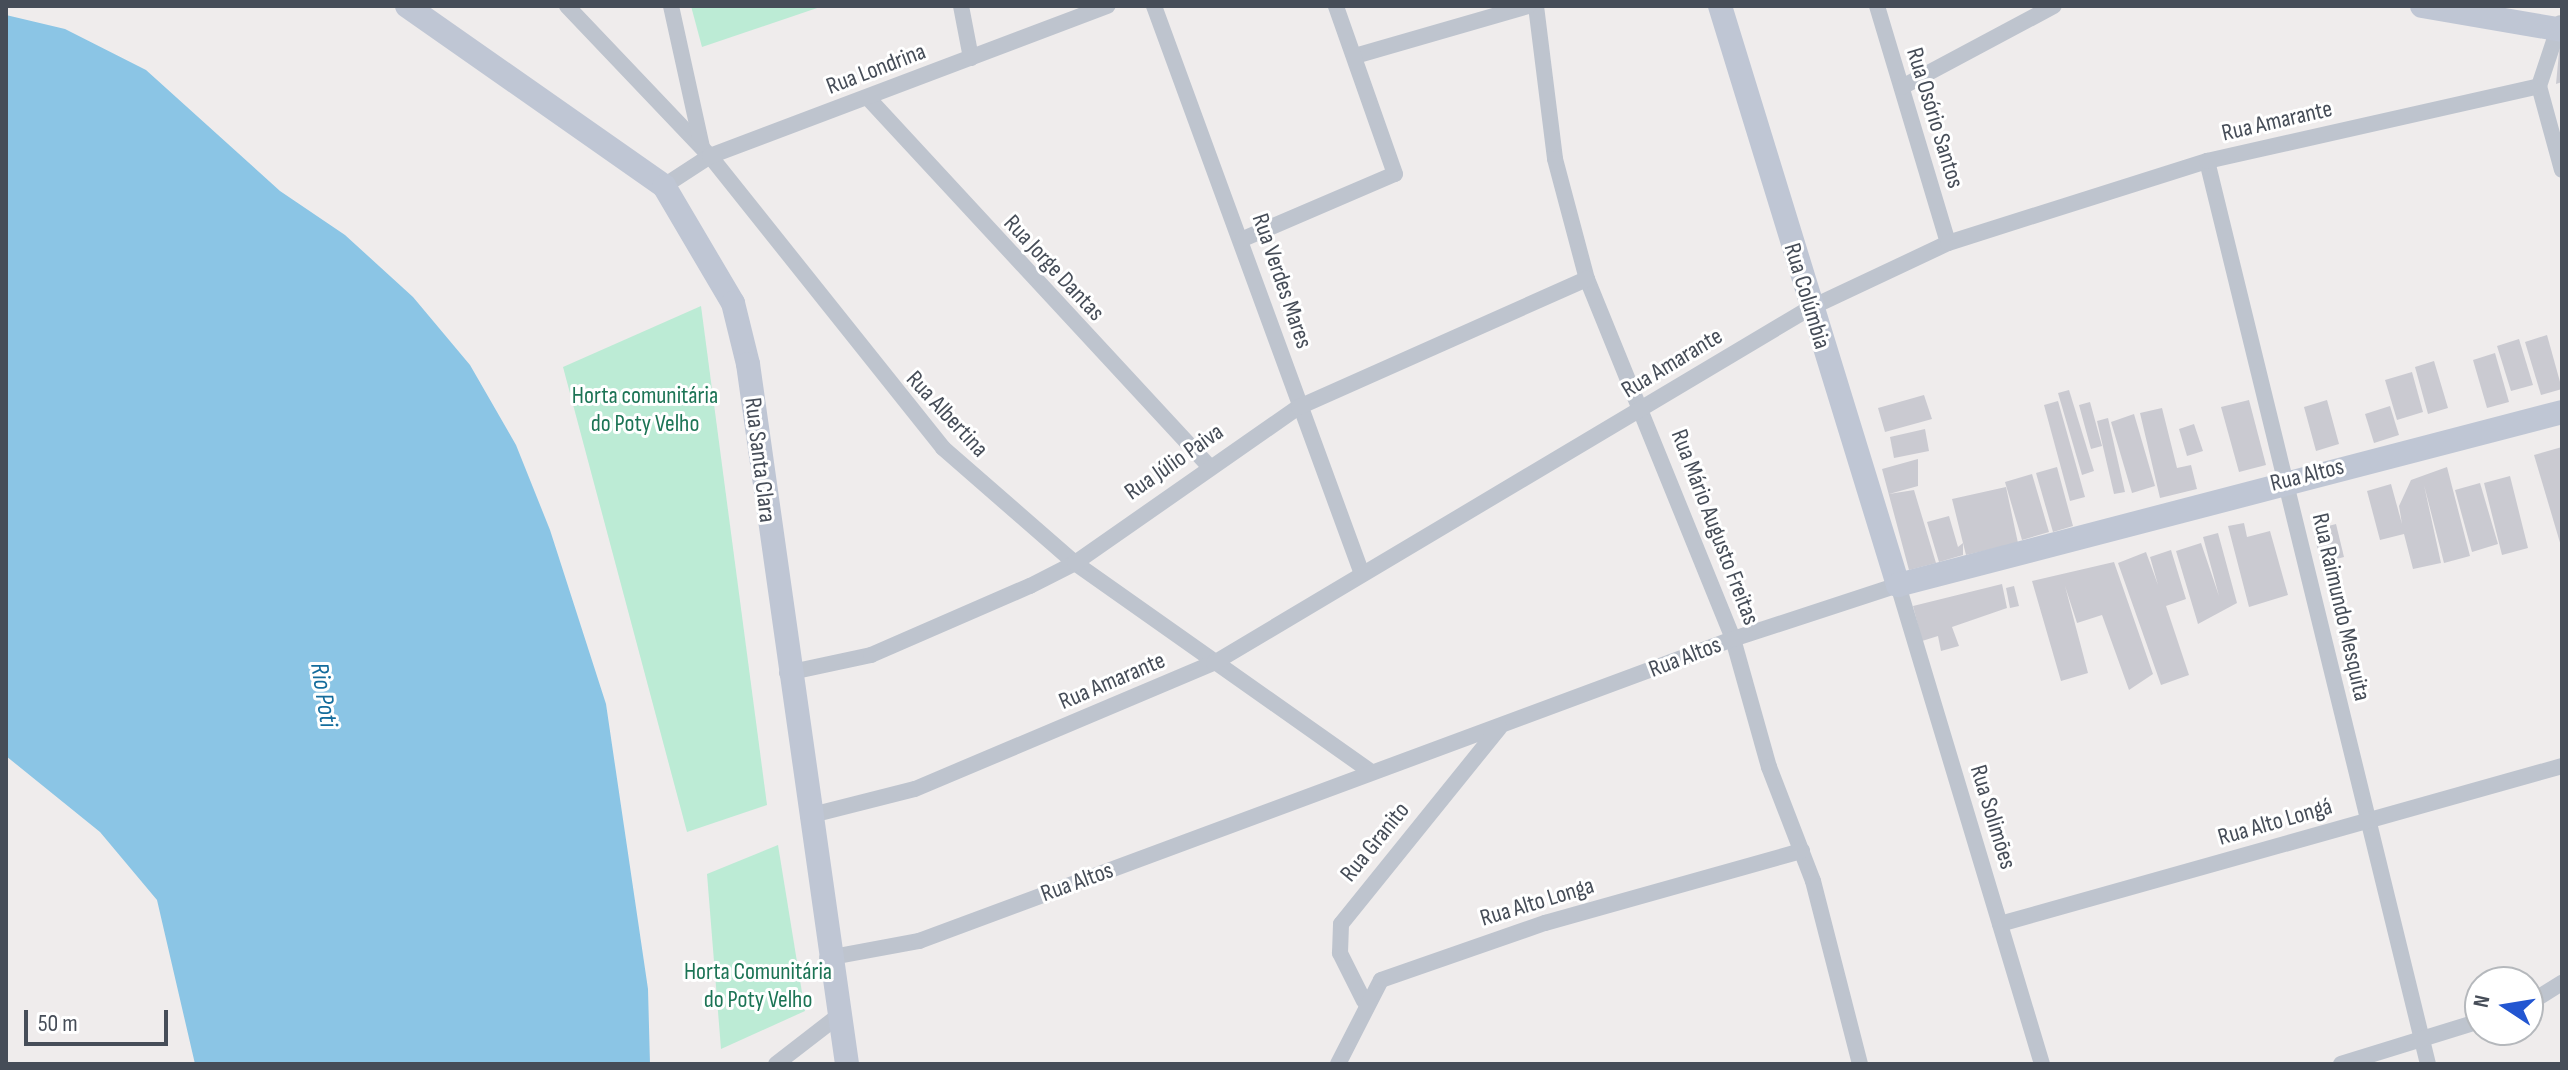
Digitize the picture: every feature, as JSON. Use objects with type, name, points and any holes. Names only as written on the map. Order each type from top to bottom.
[{"type":"street","name":"Rua Santa Clara","points":[[407,6],[664,186],[714,263],[742,331],[827,958],[847,1064]]},
{"type":"street","name":"Rua Albertina","points":[[567,6],[706,152],[902,405],[1075,563],[1371,772]]},
{"type":"street","points":[[671,6],[706,152]]},
{"type":"street","points":[[961,6],[971,58]]},
{"type":"street","name":"Rua Londrina","points":[[664,186],[706,152],[869,99],[1108,6]]},
{"type":"street","name":"Rua Verdes Mares","points":[[1154,6],[1243,239],[1299,407],[1362,574]]},
{"type":"street","points":[[1243,239],[1395,174],[1336,6]]},
{"type":"street","points":[[1355,56],[1528,6]]},
{"type":"street","name":"Rua Mário Augusto Freitas","points":[[1536,6],[1555,159],[1587,279],[1643,409],[1733,639],[1802,851],[1860,1064]]},
{"type":"street","name":"Rua Colúmbia","points":[[1720,6],[1810,308],[1898,585]]},
{"type":"street","name":"Rua Osório Santos","points":[[1877,6],[1948,243]]},
{"type":"street","points":[[1902,87],[2054,6]]},
{"type":"street","points":[[2422,6],[2560,26],[2539,86],[2562,170]]},
{"type":"street","name":"Rua Amarante","points":[[808,816],[915,789],[1214,663],[1810,308],[1948,243],[2207,161],[2539,86]]},
{"type":"street","name":"Rua Jorge Dantas","points":[[869,99],[1208,465]]},
{"type":"street","name":"Rua Raimundo Mesquita","points":[[2207,161],[2428,1064]]},
{"type":"street","name":"Rua Júlio Paiva","points":[[787,673],[871,655],[1075,563],[1208,465],[1299,407],[1587,279]]},
{"type":"street","name":"Rua Altos","points":[[827,958],[919,941],[1733,639],[1898,585],[2287,480],[2562,412]]},
{"type":"street","name":"Rua Solimões","points":[[1898,585],[2042,1064]]},
{"type":"street","name":"Rua Granito","points":[[1364,1001],[1340,953],[1341,924],[1500,727]]},
{"type":"street","name":"Rua Alto Longá","points":[[2000,924],[2562,766]]},
{"type":"street","name":"Rua Alto Longa","points":[[1338,1064],[1364,1001],[1381,980],[1545,923],[1802,851]]},
{"type":"street","points":[[2544,994],[2562,983]]},
{"type":"street","points":[[776,1064],[838,1016]]},
{"type":"street","points":[[2341,1064],[2464,1026]]},
{"type":"green space","points":[[691,6],[823,6],[702,47]]},
{"type":"green space","name":"Horta comunitária do Poty Velho","points":[[701,306],[767,805],[687,832],[563,367]]},
{"type":"green space","name":"Horta Comunitária do Poty Velho","points":[[778,845],[805,1011],[721,1049],[707,874]]},
{"type":"water","name":"Rio Poti","points":[[6,15],[65,29],[146,70],[280,191],[345,235],[413,297],[470,365],[516,445],[550,530],[606,704],[648,989],[650,1064],[195,1064],[157,900],[100,832],[6,756]]},
{"type":"building","points":[[2560,42],[2562,82],[2556,84]]},
{"type":"building","points":[[2547,335],[2562,389],[2541,395],[2525,342]]},
{"type":"building","points":[[2519,339],[2533,385],[2511,391],[2497,346]]},
{"type":"building","points":[[2495,353],[2509,402],[2487,408],[2473,360]]},
{"type":"building","points":[[2434,361],[2448,408],[2428,414],[2415,367]]},
{"type":"building","points":[[2412,372],[2423,412],[2397,420],[2385,380]]},
{"type":"building","points":[[2069,390],[2094,471],[2082,475],[2058,393]]},
{"type":"building","points":[[1924,395],[1932,419],[1885,432],[1878,408]]},
{"type":"building","points":[[2249,400],[2266,465],[2239,472],[2221,407]]},
{"type":"building","points":[[2327,400],[2339,444],[2316,451],[2304,407]]},
{"type":"building","points":[[2058,401],[2085,497],[2070,501],[2044,405]]},
{"type":"building","points":[[2090,402],[2102,446],[2091,449],[2079,405]]},
{"type":"building","points":[[2390,406],[2399,435],[2374,443],[2365,414]]},
{"type":"building","points":[[2162,408],[2177,468],[2191,465],[2197,489],[2160,498],[2140,413]]},
{"type":"building","points":[[2134,414],[2155,486],[2132,493],[2111,422]]},
{"type":"building","points":[[2108,418],[2125,492],[2114,494],[2097,421]]},
{"type":"building","points":[[2194,424],[2203,451],[2187,456],[2179,429]]},
{"type":"building","points":[[1925,429],[1929,451],[1894,458],[1890,437]]},
{"type":"building","points":[[2562,447],[2562,546],[2561,546],[2534,455]]},
{"type":"building","points":[[1918,459],[1918,486],[1889,494],[1914,490],[1936,563],[1909,570],[1882,469]]},
{"type":"building","points":[[2057,467],[2073,526],[2053,532],[2036,473]]},
{"type":"building","points":[[2447,467],[2470,556],[2444,563],[2424,485],[2441,563],[2413,569],[2404,534],[2380,540],[2367,491],[2391,484],[2402,524],[2399,506],[2411,480]]},
{"type":"building","points":[[2032,474],[2049,532],[2022,540],[2005,482]]},
{"type":"building","points":[[2510,476],[2528,548],[2502,555],[2484,483]]},
{"type":"building","points":[[2480,483],[2498,544],[2472,552],[2455,490]]},
{"type":"building","points":[[2006,487],[2018,543],[1966,555],[1952,499]]},
{"type":"building","points":[[1949,516],[1958,547],[1963,543],[1963,555],[1939,562],[1927,522]]},
{"type":"building","points":[[2244,523],[2247,537],[2270,531],[2288,595],[2249,607],[2228,526]]},
{"type":"building","points":[[2336,524],[2344,557],[2321,563],[2313,530]]},
{"type":"building","points":[[2218,533],[2237,603],[2198,624],[2176,551],[2201,543],[2219,596],[2203,537]]},
{"type":"building","points":[[2171,550],[2186,599],[2166,606],[2189,675],[2161,685],[2118,563],[2146,552],[2158,585],[2150,557]]},
{"type":"building","points":[[2114,562],[2153,674],[2129,690],[2102,615],[2077,623],[2065,586],[2088,673],[2061,681],[2032,581]]},
{"type":"building","points":[[2002,584],[2007,608],[1952,627],[1959,646],[1941,651],[1938,636],[1922,641],[1913,606]]},
{"type":"building","points":[[2014,586],[2019,606],[2010,608],[2006,588]]}]
